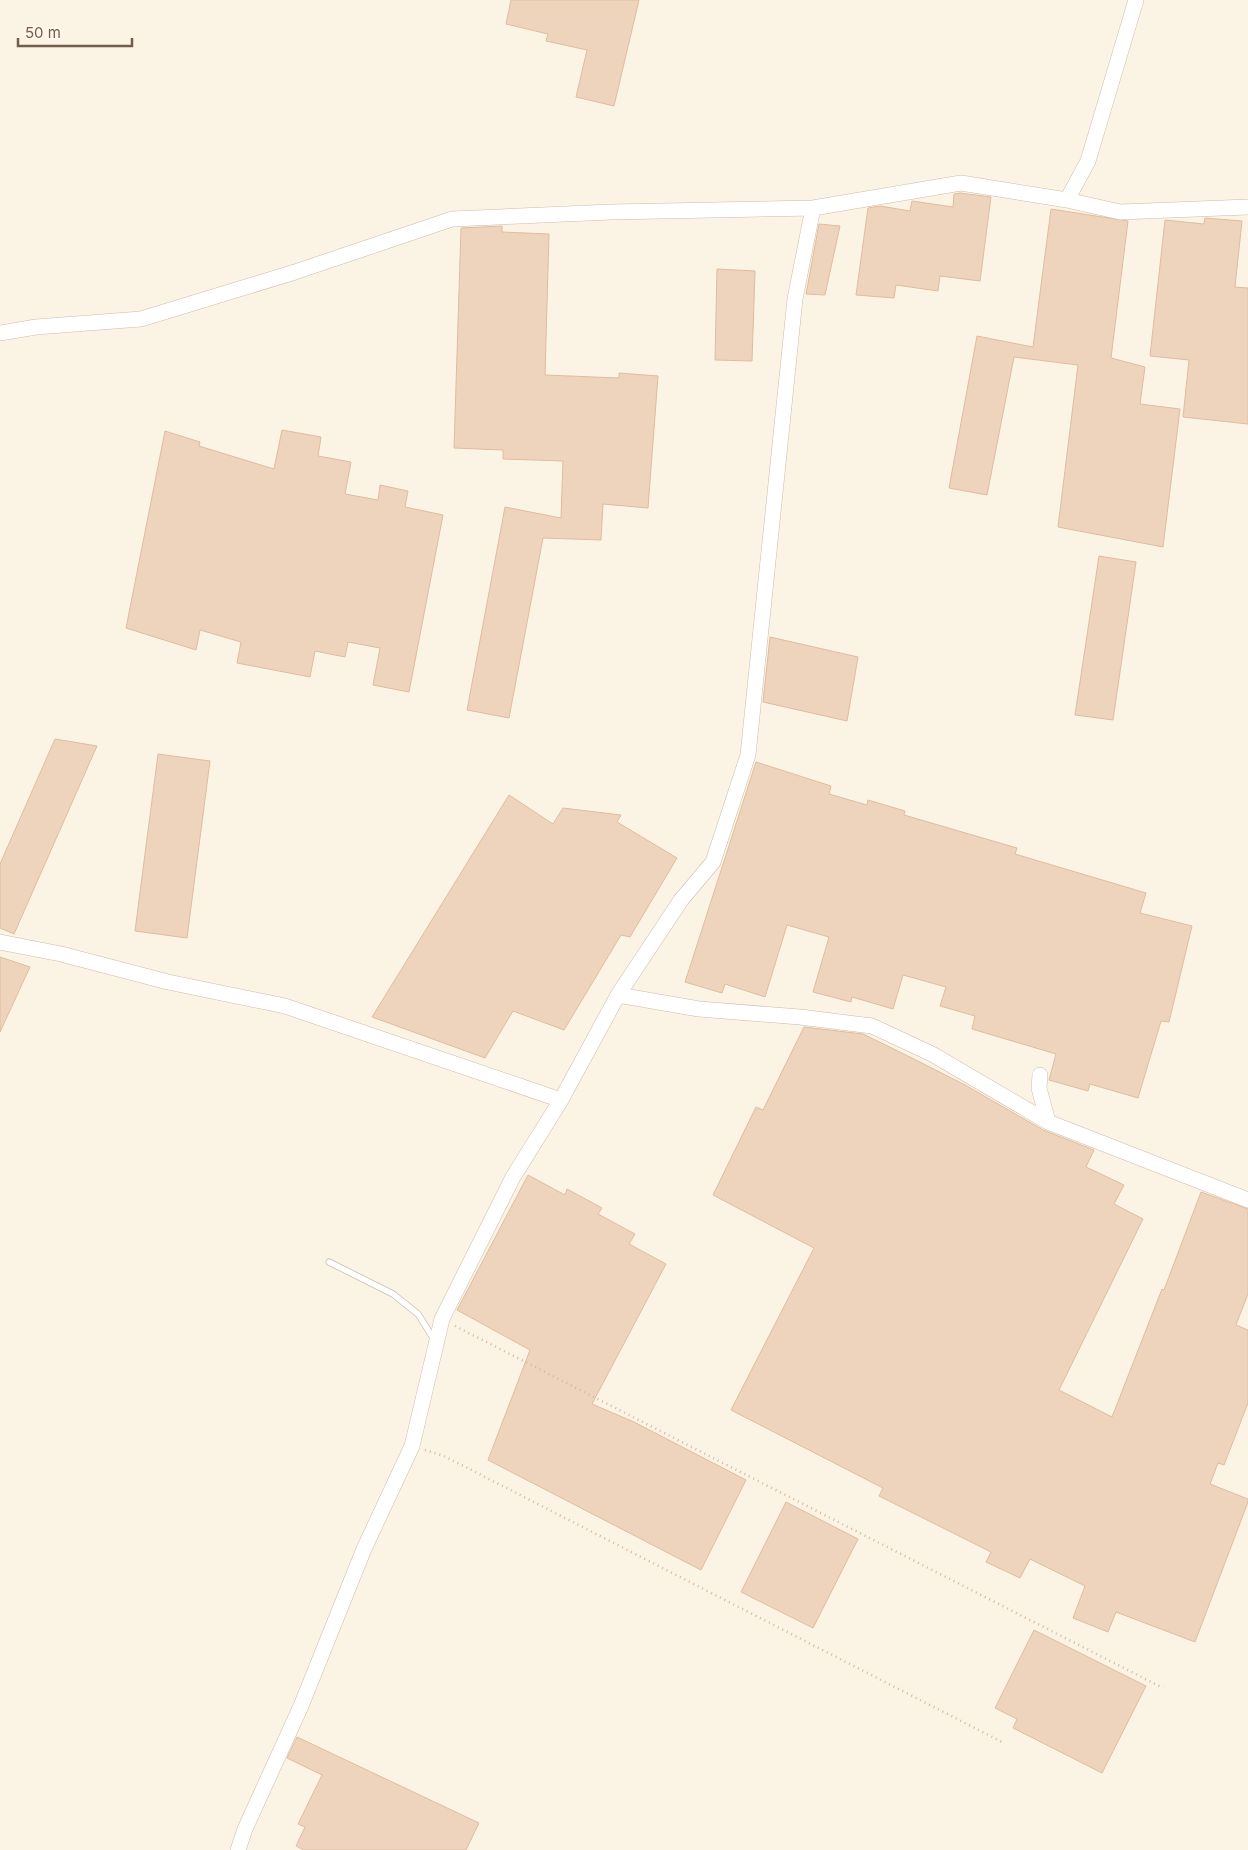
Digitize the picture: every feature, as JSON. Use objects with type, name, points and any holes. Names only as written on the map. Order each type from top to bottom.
[{"type":"street","points":[[1067,200],[1088,160],[1136,0]]},
{"type":"street","points":[[0,333],[36,327],[142,319],[295,272],[452,219],[611,212],[813,208],[961,183],[1067,200],[1120,212],[1248,207]]},
{"type":"street","points":[[238,1850],[245,1829],[301,1706],[364,1549],[412,1446],[442,1319],[512,1177],[561,1100],[618,995],[682,900],[714,862],[748,755],[795,298],[813,208]]},
{"type":"street","points":[[0,942],[61,954],[168,982],[285,1006],[561,1100]]},
{"type":"street","points":[[618,995],[698,1009],[800,1017],[872,1026],[932,1054],[1048,1122],[1248,1200]]},
{"type":"street","points":[[1040,1075],[1039,1088],[1048,1122]]},
{"type":"lane","points":[[329,1262],[393,1294],[418,1314],[436,1343]]},
{"type":"path","points":[[442,1319],[1163,1688]]},
{"type":"path","points":[[412,1446],[444,1456],[1004,1743]]},
{"type":"building","points":[[511,0],[639,0],[614,106],[576,97],[587,50],[546,41],[548,34],[506,24]]},
{"type":"building","points":[[954,194],[991,197],[980,281],[940,276],[938,291],[896,285],[894,298],[856,295],[868,208],[880,206],[910,211],[912,201],[953,207]]},
{"type":"building","points":[[1051,209],[1128,221],[1111,358],[1145,367],[1140,404],[1180,409],[1163,547],[1058,527],[1078,365],[1014,357],[987,495],[949,488],[977,336],[1033,347]]},
{"type":"building","points":[[1205,218],[1242,221],[1235,287],[1248,288],[1248,424],[1183,417],[1189,360],[1150,356],[1165,220],[1204,224]]},
{"type":"building","points":[[819,224],[840,226],[825,295],[806,294]]},
{"type":"building","points":[[502,226],[502,232],[549,234],[545,375],[619,378],[619,373],[658,376],[648,508],[603,504],[601,540],[543,538],[509,718],[467,710],[505,507],[561,518],[563,461],[503,459],[503,450],[454,448],[461,228]]},
{"type":"building","points":[[717,269],[755,271],[752,361],[715,360]]},
{"type":"building","points":[[282,430],[321,437],[318,456],[351,462],[345,494],[378,500],[380,485],[408,491],[405,507],[443,515],[409,692],[373,685],[380,648],[348,642],[345,657],[315,651],[310,677],[237,663],[241,642],[200,630],[196,650],[126,628],[165,431],[200,442],[199,446],[274,469]]},
{"type":"building","points":[[1099,556],[1136,562],[1113,720],[1075,715]]},
{"type":"building","points":[[770,637],[858,657],[847,721],[763,702]]},
{"type":"building","points":[[55,739],[97,746],[14,934],[0,928],[0,864]]},
{"type":"building","points":[[158,754],[210,761],[187,938],[135,931]]},
{"type":"building","points":[[756,762],[831,786],[829,794],[867,805],[868,800],[905,811],[904,815],[1017,848],[1015,854],[1146,893],[1140,913],[1192,926],[1169,1022],[1161,1021],[1138,1098],[1090,1084],[1088,1091],[1049,1080],[1056,1054],[972,1029],[975,1016],[940,1006],[946,987],[903,975],[893,1009],[852,997],[851,1002],[813,992],[829,937],[787,925],[765,997],[725,984],[722,993],[685,982]]},
{"type":"building","points":[[509,795],[553,824],[563,808],[621,815],[617,822],[677,858],[630,937],[621,935],[564,1030],[513,1011],[485,1058],[372,1017]]},
{"type":"building","points":[[0,957],[30,967],[0,1032]]},
{"type":"building","points":[[804,1027],[863,1034],[912,1058],[967,1086],[1043,1130],[1094,1150],[1086,1167],[1124,1185],[1114,1204],[1143,1219],[1059,1390],[1112,1417],[1162,1289],[1164,1290],[1201,1192],[1248,1209],[1248,1294],[1236,1325],[1248,1330],[1248,1403],[1224,1465],[1218,1463],[1210,1484],[1248,1499],[1248,1502],[1195,1642],[1116,1612],[1108,1632],[1073,1618],[1085,1586],[1030,1559],[1020,1578],[986,1562],[991,1552],[879,1496],[883,1488],[731,1410],[814,1248],[713,1195],[756,1107],[763,1110]]},
{"type":"building","points":[[528,1175],[565,1195],[567,1189],[602,1208],[598,1214],[635,1234],[629,1244],[666,1264],[592,1404],[634,1422],[746,1480],[701,1570],[488,1460],[530,1350],[457,1310]]},
{"type":"building","points":[[786,1502],[858,1539],[813,1628],[741,1592]]},
{"type":"building","points":[[1034,1630],[1146,1686],[1102,1773],[1013,1728],[1017,1719],[995,1708]]},
{"type":"building","points":[[297,1737],[479,1823],[466,1850],[304,1850],[296,1846],[305,1827],[298,1824],[322,1775],[287,1758]]}]
